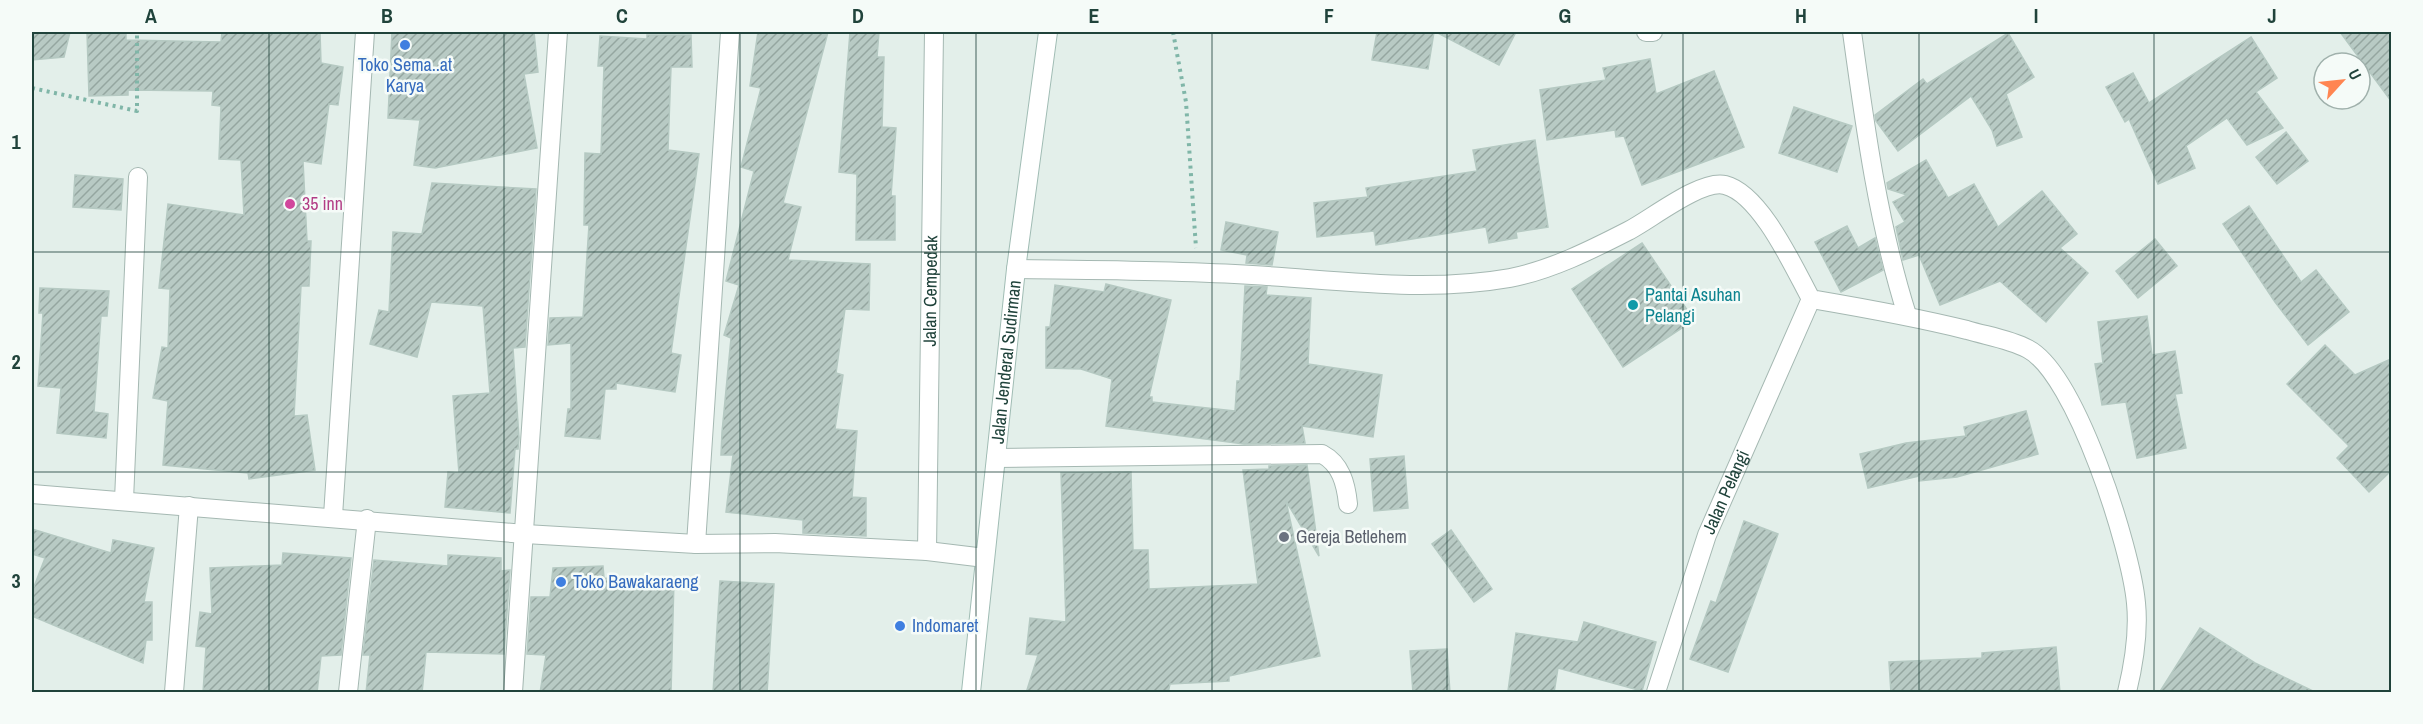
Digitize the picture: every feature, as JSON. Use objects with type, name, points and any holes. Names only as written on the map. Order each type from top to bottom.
[{"type":"street","points":[[333,516],[365,32]]},
{"type":"street","points":[[513,693],[558,32]]},
{"type":"street","points":[[696,544],[730,32]]},
{"type":"street","name":"Jalan Cempedak","points":[[927,551],[934,32]]},
{"type":"street","name":"Jalan Jenderal Sudirman","points":[[970,693],[1016,269],[1048,32]]},
{"type":"street","points":[[1646,32],[1653,32]]},
{"type":"street","points":[[1852,32],[1877,201],[1892,269],[1907,315]]},
{"type":"street","points":[[124,500],[138,177]]},
{"type":"street","points":[[1016,269],[1198,272],[1397,286],[1469,283],[1512,277],[1545,268],[1629,231],[1699,190],[1724,185],[1738,191],[1756,209],[1811,299],[1907,315],[2008,341],[2028,349],[2050,367],[2102,477],[2119,522],[2131,565],[2136,604],[2136,649],[2127,693]]},
{"type":"street","name":"Jalan Pelangi","points":[[1656,693],[1707,535],[1811,299]]},
{"type":"street","points":[[996,458],[1322,454],[1329,458],[1339,470],[1346,486],[1348,504]]},
{"type":"street","points":[[32,494],[333,516],[525,534],[696,544],[775,543],[927,551],[985,558]]},
{"type":"street","points":[[174,693],[189,506]]},
{"type":"street","points":[[348,693],[367,519]]},
{"type":"path","points":[[32,88],[137,111],[137,32]]},
{"type":"path","points":[[1173,32],[1186,102],[1198,272]]},
{"type":"building","points":[[32,32],[70,32],[64,57],[32,60]]},
{"type":"building","points":[[87,32],[126,32],[126,40],[221,42],[222,32],[320,32],[321,63],[343,67],[338,105],[329,104],[321,164],[303,161],[307,241],[311,241],[309,286],[301,286],[294,416],[307,415],[315,470],[249,479],[248,473],[163,465],[168,401],[153,398],[162,347],[168,348],[170,289],[159,288],[168,204],[244,215],[241,160],[219,159],[221,106],[212,105],[213,91],[128,90],[128,95],[89,96]]},
{"type":"building","points":[[392,32],[534,32],[538,72],[524,74],[537,148],[435,168],[414,165],[420,120],[388,118]]},
{"type":"building","points":[[758,32],[828,32],[783,203],[801,207],[788,260],[870,264],[869,310],[845,309],[836,373],[843,375],[835,429],[857,431],[852,497],[866,498],[866,536],[803,533],[803,520],[726,512],[733,455],[721,455],[731,338],[724,335],[739,285],[726,281],[754,171],[741,167],[761,88],[750,86]]},
{"type":"building","points":[[850,32],[879,32],[877,57],[884,57],[882,127],[896,128],[891,196],[895,196],[895,240],[856,240],[857,174],[839,172]]},
{"type":"building","points":[[1377,32],[1434,32],[1428,69],[1372,60]]},
{"type":"building","points":[[1436,32],[1516,32],[1499,65]]},
{"type":"building","points":[[2340,32],[2391,32],[2391,101],[2372,75],[2372,51],[2354,51]]},
{"type":"building","points":[[2008,33],[2034,77],[2006,94],[2022,137],[1997,146],[1992,130],[1971,96],[1898,151],[1876,121],[1875,115],[1923,79],[1927,84]]},
{"type":"building","points":[[647,35],[691,35],[692,67],[671,67],[668,150],[699,154],[671,353],[681,355],[675,392],[616,383],[616,389],[605,389],[600,439],[565,436],[568,409],[571,409],[571,343],[548,345],[550,318],[583,317],[589,225],[584,225],[585,153],[601,154],[604,66],[598,66],[600,36],[647,39]]},
{"type":"building","points":[[2251,37],[2277,78],[2256,92],[2283,128],[2247,145],[2227,118],[2186,146],[2195,168],[2158,184],[2129,119],[2125,122],[2106,87],[2133,73],[2149,103]]},
{"type":"building","points":[[1650,59],[1656,94],[1714,71],[1744,147],[1642,185],[1624,136],[1616,137],[1615,130],[1547,140],[1540,90],[1606,80],[1603,68]]},
{"type":"building","points":[[1794,107],[1852,126],[1837,172],[1779,153]]},
{"type":"building","points":[[2286,132],[2308,161],[2277,184],[2256,157]]},
{"type":"building","points":[[1535,140],[1548,227],[1516,232],[1517,238],[1489,243],[1486,227],[1376,245],[1374,231],[1317,237],[1314,203],[1368,197],[1366,188],[1477,171],[1473,150]]},
{"type":"building","points":[[1926,160],[1948,198],[1974,184],[1998,227],[2042,191],[2077,234],[2060,248],[2088,273],[2046,322],[2000,281],[1940,305],[1919,255],[1903,260],[1896,227],[1905,222],[1893,202],[1907,195],[1888,189],[1887,183]]},
{"type":"building","points":[[75,175],[123,179],[121,210],[73,207]]},
{"type":"building","points":[[432,183],[536,189],[525,347],[513,348],[519,438],[518,449],[515,449],[510,513],[445,507],[448,472],[459,473],[453,396],[490,393],[483,306],[431,302],[417,357],[370,344],[379,310],[389,312],[393,232],[422,234]]},
{"type":"building","points":[[2249,206],[2301,282],[2316,270],[2349,312],[2308,345],[2275,302],[2223,224]]},
{"type":"building","points":[[1226,222],[1278,232],[1272,265],[1246,263],[1247,255],[1221,250]]},
{"type":"building","points":[[1847,226],[1858,248],[1875,238],[1883,270],[1841,292],[1815,242]]},
{"type":"building","points":[[2155,239],[2177,266],[2138,298],[2116,271]]},
{"type":"building","name":"Pantai Asuhan Pelangi","points":[[1642,243],[1694,320],[1623,367],[1572,289]]},
{"type":"building","points":[[1106,284],[1171,300],[1149,397],[1152,397],[1152,402],[1235,411],[1237,381],[1240,381],[1245,286],[1267,287],[1266,295],[1311,298],[1308,364],[1382,375],[1373,437],[1302,426],[1305,443],[1244,444],[1106,426],[1112,379],[1081,369],[1046,368],[1046,327],[1050,327],[1055,285],[1104,292]]},
{"type":"building","points":[[40,288],[109,291],[107,316],[101,316],[94,412],[108,414],[106,438],[57,433],[61,388],[38,386],[43,313],[39,313]]},
{"type":"building","points":[[2147,316],[2152,355],[2175,351],[2182,393],[2175,394],[2186,448],[2137,458],[2126,402],[2102,405],[2095,364],[2103,363],[2098,322]]},
{"type":"building","points":[[2325,345],[2355,375],[2391,359],[2391,471],[2369,492],[2337,458],[2349,446],[2287,384]]},
{"type":"building","points":[[2026,411],[2038,454],[1957,477],[1919,481],[1919,476],[1868,488],[1860,454],[1906,443],[1966,436],[1964,427]]},
{"type":"building","points":[[1404,456],[1408,508],[1374,511],[1370,459]]},
{"type":"building","points":[[1307,465],[1319,556],[1286,501],[1320,656],[1229,676],[1229,681],[1170,684],[1168,693],[1026,693],[1038,655],[1026,654],[1030,618],[1066,622],[1061,473],[1131,472],[1133,550],[1148,550],[1149,589],[1258,584],[1243,470],[1269,469],[1269,466]]},
{"type":"building","points":[[1744,521],[1778,534],[1728,672],[1690,659],[1711,601],[1716,603]]},
{"type":"building","points":[[32,529],[111,553],[113,540],[154,548],[144,602],[152,602],[152,640],[146,640],[143,663],[32,616],[32,592],[45,558],[32,554]]},
{"type":"building","points":[[1451,530],[1492,589],[1474,602],[1432,544]]},
{"type":"building","points":[[283,553],[351,558],[341,655],[321,656],[317,693],[203,693],[206,647],[196,646],[200,612],[212,614],[210,568],[282,565]]},
{"type":"building","points":[[448,555],[501,558],[501,571],[510,570],[504,654],[426,652],[422,693],[366,693],[370,655],[363,655],[374,560],[448,566]]},
{"type":"building","points":[[603,566],[604,578],[674,579],[671,693],[540,693],[546,655],[527,654],[531,597],[550,597],[553,568]]},
{"type":"building","points":[[720,581],[774,584],[767,693],[713,693]]},
{"type":"building","points":[[1584,622],[1656,642],[1642,691],[1558,668],[1554,693],[1508,691],[1516,633],[1578,642]]},
{"type":"building","points":[[2200,628],[2255,663],[2317,693],[2159,693]]},
{"type":"building","points":[[2056,647],[2060,693],[1891,693],[1889,662],[1982,658],[1982,653]]},
{"type":"building","points":[[1447,649],[1450,693],[1413,693],[1410,651]]},
{"type":"place","name":"Toko Sema..at Karya","points":[[405,45]]},
{"type":"place","name":"35 inn","points":[[290,204]]},
{"type":"place","name":"Pantai Asuhan Pelangi","points":[[1633,305]]},
{"type":"place","name":"Gereja Betlehem","points":[[1284,537]]},
{"type":"place","name":"Toko Bawakaraeng","points":[[561,582]]},
{"type":"place","name":"Indomaret","points":[[900,626]]}]
